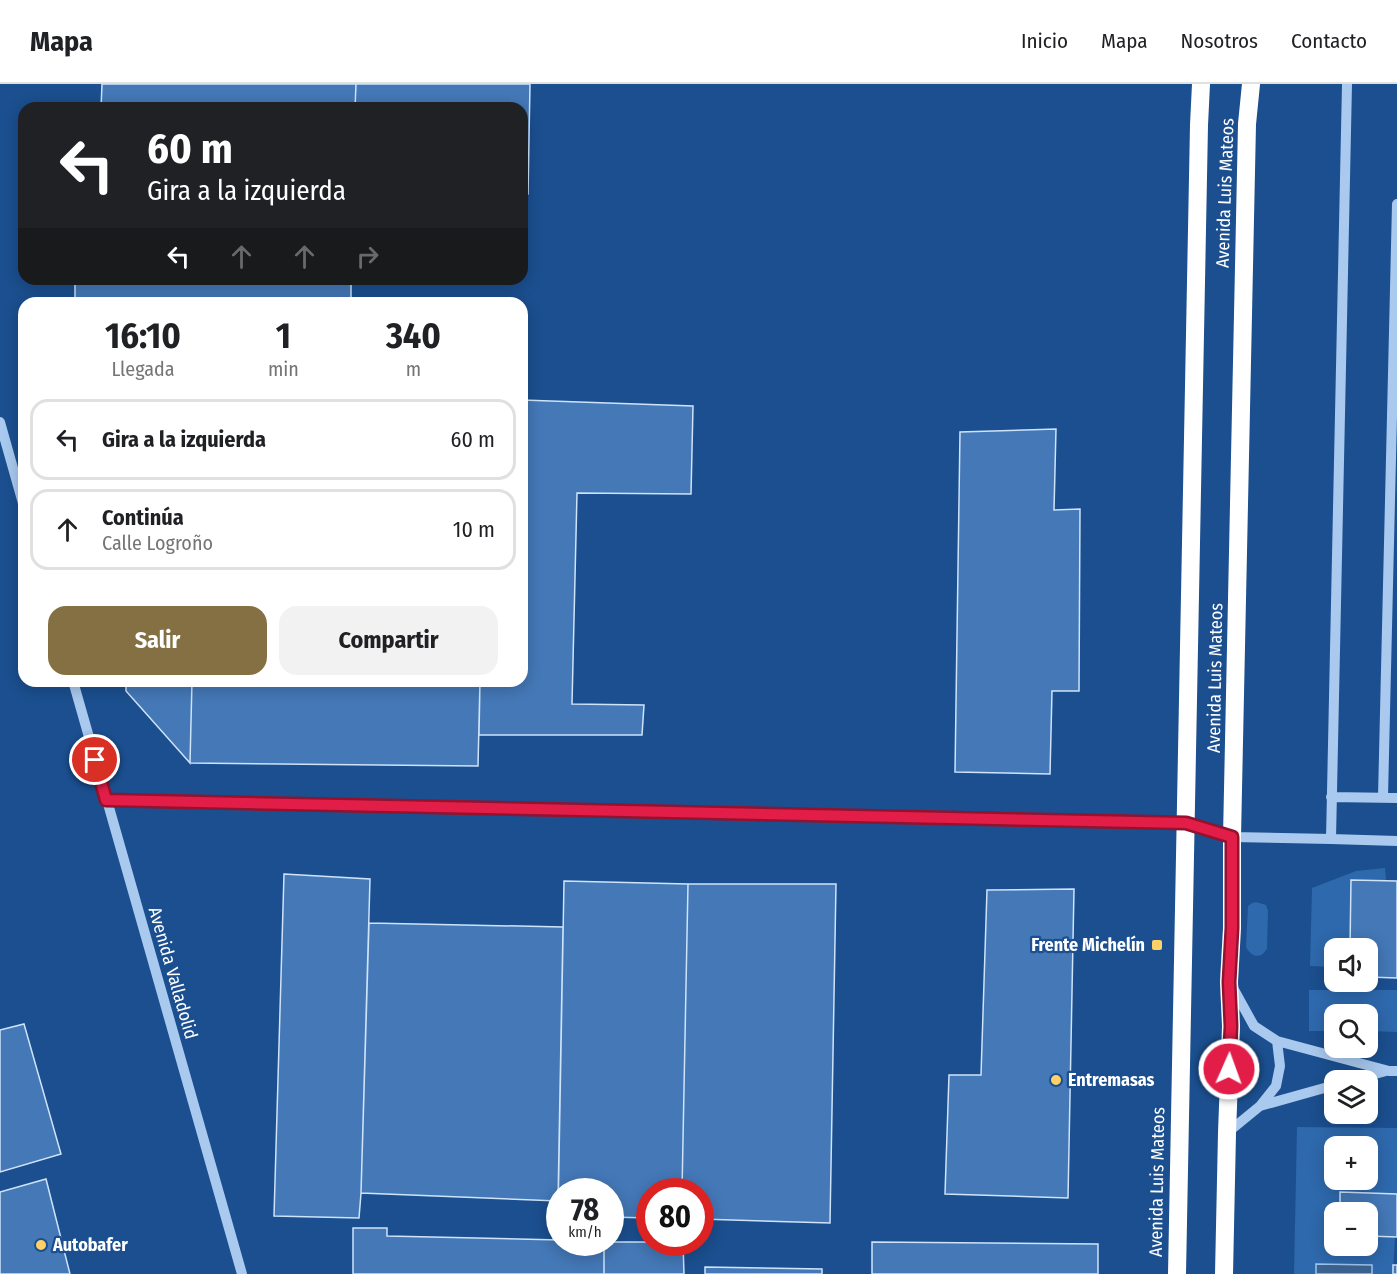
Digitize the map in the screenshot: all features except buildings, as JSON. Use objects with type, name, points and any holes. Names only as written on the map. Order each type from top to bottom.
[{"type":"highway","name":"Avenida Luis Mateos","points":[[1177,1274],[1201,84]]},
{"type":"highway","name":"Avenida Luis Mateos","points":[[1224,1274],[1231,1026],[1229,982],[1232,928],[1246,135],[1251,84]]},
{"type":"street","points":[[1331,839],[1347,84]]},
{"type":"street","points":[[1383,797],[1397,204]]},
{"type":"street","points":[[0,422],[18,486]]},
{"type":"street","name":"Avenida Valladolid","points":[[75,687],[242,1274]]},
{"type":"street","points":[[1331,797],[1397,798]]},
{"type":"street","points":[[106,800],[1186,823],[1232,837],[1397,841]]},
{"type":"street","points":[[1229,982],[1254,1026],[1277,1041],[1393,1071]]},
{"type":"street","points":[[1227,1133],[1260,1106],[1276,1086],[1280,1066],[1277,1041]]},
{"type":"street","points":[[1378,1074],[1393,1071]]},
{"type":"street","points":[[1260,1106],[1324,1088]]},
{"type":"shaded area","points":[[1385,868],[1386,880],[1351,880],[1350,938],[1324,938],[1324,967],[1310,966],[1312,888],[1356,871]]},
{"type":"shaded area","points":[[1256,902],[1266,905],[1268,911],[1267,948],[1259,956],[1251,953],[1246,947],[1248,906]]},
{"type":"shaded area","points":[[1309,990],[1378,992],[1378,990],[1397,990],[1397,1032],[1378,1031],[1378,1004],[1324,1004],[1324,1031],[1309,1031]]},
{"type":"shaded area","points":[[1297,1127],[1397,1128],[1397,1194],[1340,1192],[1340,1202],[1324,1202],[1324,1256],[1378,1256],[1378,1236],[1395,1236],[1393,1274],[1294,1274]]},
{"type":"shaded area","points":[[1316,1264],[1372,1265],[1372,1274],[1316,1274]]},
{"type":"place","name":"Frente Michelín","points":[[1157,945]]},
{"type":"place","name":"Entremasas","points":[[1056,1080]]},
{"type":"place","name":"Autobafer","points":[[41,1245]]},
{"type":"route","points":[[95,760],[106,800],[1186,823],[1232,837],[1229,1069]]}]
